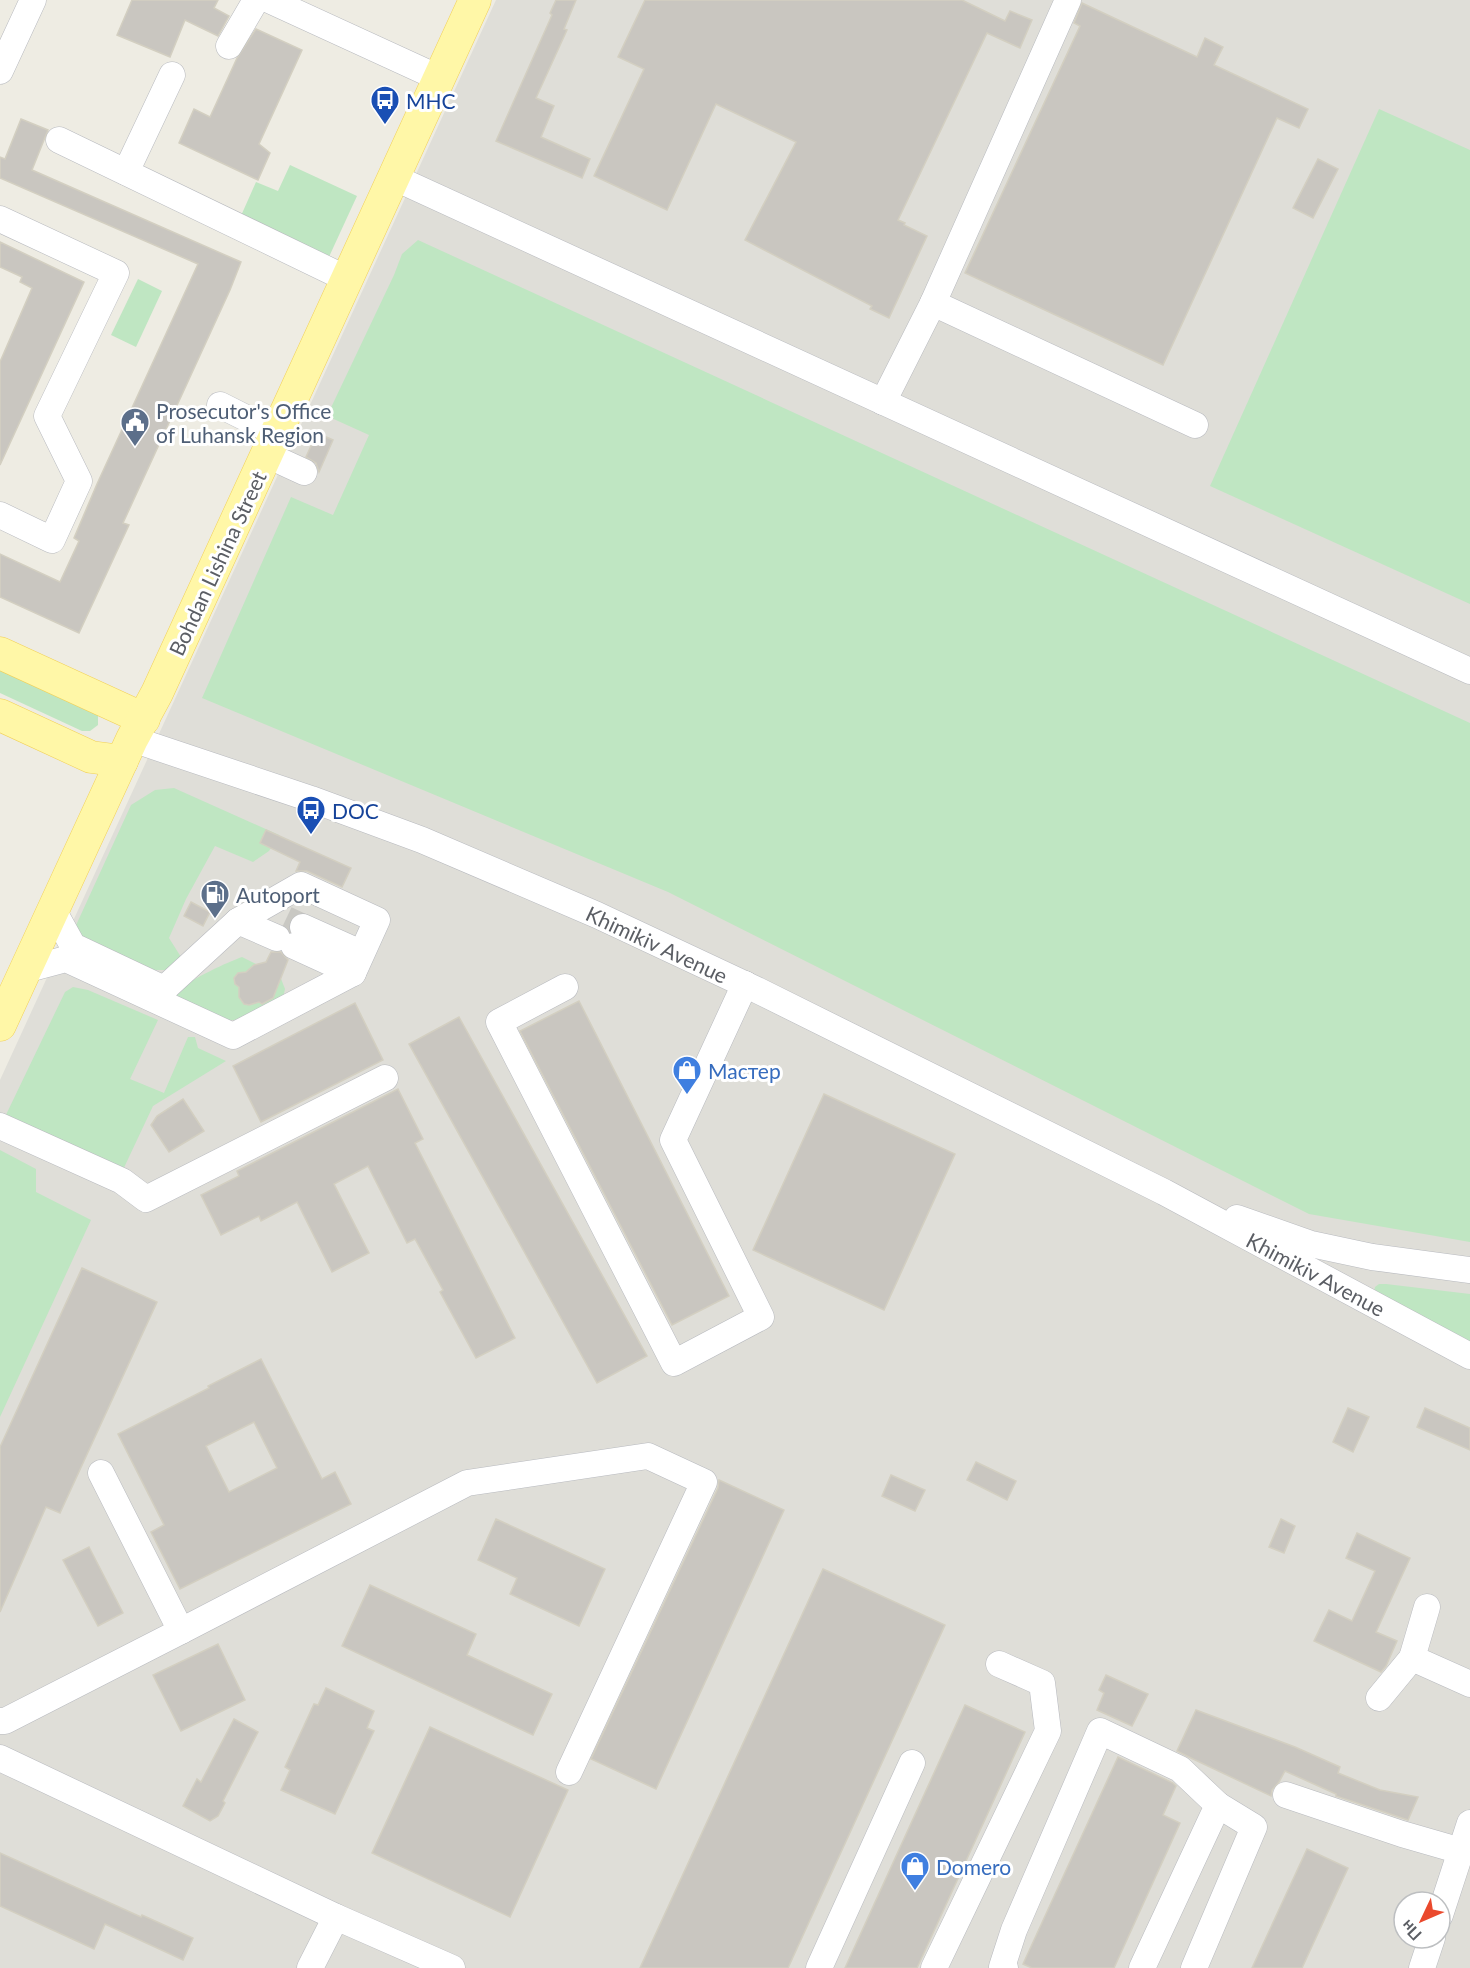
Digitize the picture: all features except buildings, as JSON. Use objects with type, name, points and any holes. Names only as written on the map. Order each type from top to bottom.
[{"type":"main road","name":"Bohdan Lishina Street","points":[[0,1025],[272,444],[475,0]]},
{"type":"main road","name":"Khimikiv Avenue","points":[[0,653],[133,740]]},
{"type":"main road","name":"Khimikiv Avenue","points":[[0,715],[91,757],[133,740]]},
{"type":"street","points":[[0,71],[33,0]]},
{"type":"street","points":[[228,46],[256,0]]},
{"type":"street","points":[[269,0],[439,78]]},
{"type":"street","points":[[883,402],[933,303],[1068,0]]},
{"type":"street","points":[[126,172],[172,75]]},
{"type":"street","points":[[59,140],[347,279]]},
{"type":"street","points":[[393,177],[1470,671]]},
{"type":"street","points":[[0,219],[116,273],[47,416],[79,481],[52,540],[0,515]]},
{"type":"street","points":[[933,303],[1195,425]]},
{"type":"street","points":[[220,405],[272,444],[304,472]]},
{"type":"street","name":"Khimikiv Avenue","points":[[133,740],[311,799],[422,840],[597,915],[751,987],[1164,1192],[1470,1356]]},
{"type":"street","points":[[25,970],[66,959],[233,1035],[357,963],[377,920],[301,885],[238,921],[164,989],[73,946],[53,910]]},
{"type":"street","points":[[262,908],[290,933]]},
{"type":"street","points":[[238,921],[290,933],[357,963]]},
{"type":"street","points":[[565,987],[499,1022],[674,1363],[761,1317],[673,1140],[751,987]]},
{"type":"street","points":[[0,1126],[122,1181],[146,1199],[385,1078]]},
{"type":"street","name":"Khimikiv Avenue","points":[[1164,1192],[1311,1244],[1372,1257],[1470,1270]]},
{"type":"street","points":[[0,1721],[5,1721],[467,1483],[648,1456],[704,1482],[569,1772]]},
{"type":"street","points":[[101,1473],[181,1631]]},
{"type":"street","points":[[1379,1698],[1412,1658],[1427,1607]]},
{"type":"street","points":[[1412,1658],[1470,1684]]},
{"type":"street","points":[[934,1968],[1048,1731],[1042,1683],[999,1664]]},
{"type":"street","points":[[1005,1968],[1002,1967],[1014,1930],[1100,1731],[1180,1769],[1218,1805],[1254,1827],[1194,1968]]},
{"type":"street","points":[[0,1758],[336,1917],[452,1968]]},
{"type":"street","points":[[819,1968],[912,1763]]},
{"type":"street","points":[[1286,1795],[1461,1851]]},
{"type":"street","points":[[1142,1968],[1218,1805]]},
{"type":"street","points":[[1448,1890],[1470,1823]]},
{"type":"street","points":[[310,1968],[336,1917]]},
{"type":"street","points":[[1422,1968],[1428,1950]]},
{"type":"shaded area","points":[[496,0],[1470,0],[1470,1968],[0,1968],[0,1080]]},
{"type":"green space","points":[[1379,109],[1470,150],[1470,604],[1210,486]]},
{"type":"green space","points":[[290,165],[357,196],[328,259],[240,218],[256,182],[278,191]]},
{"type":"green space","points":[[418,240],[1470,723],[1470,1242],[1309,1214],[668,892],[202,698],[291,497],[333,515],[369,435],[327,416],[402,254]]},
{"type":"green space","points":[[138,279],[162,291],[136,347],[111,335]]},
{"type":"green space","points":[[0,666],[98,715],[98,725],[90,731],[82,731],[0,693]]},
{"type":"green space","points":[[174,788],[279,835],[269,851],[253,862],[215,846],[186,899],[169,938],[181,957],[168,970],[141,970],[72,934],[131,805],[155,790]]},
{"type":"green space","points":[[242,957],[280,976],[285,989],[283,998],[245,1019],[222,1021],[177,998],[178,991],[185,985]]},
{"type":"green space","points":[[73,987],[88,990],[158,1020],[130,1079],[164,1093],[188,1037],[195,1037],[198,1048],[226,1061],[153,1106],[121,1174],[3,1121],[65,992]]},
{"type":"green space","points":[[0,1150],[36,1169],[36,1192],[91,1220],[0,1417]]},
{"type":"green space","points":[[1379,1284],[1470,1294],[1470,1347],[1374,1292],[1375,1287]]},
{"type":"tunnel","points":[[286,919],[303,927]]},
{"type":"place","name":"МНС","points":[[385,126]]},
{"type":"place","name":"Prosecutor's Office of Luhansk Region","points":[[135,448]]},
{"type":"place","name":"DOC","points":[[311,836]]},
{"type":"place","name":"Autoport","points":[[215,920]]},
{"type":"place","name":"Мастер","points":[[687,1096]]},
{"type":"place","name":"Domero","points":[[915,1892]]}]
